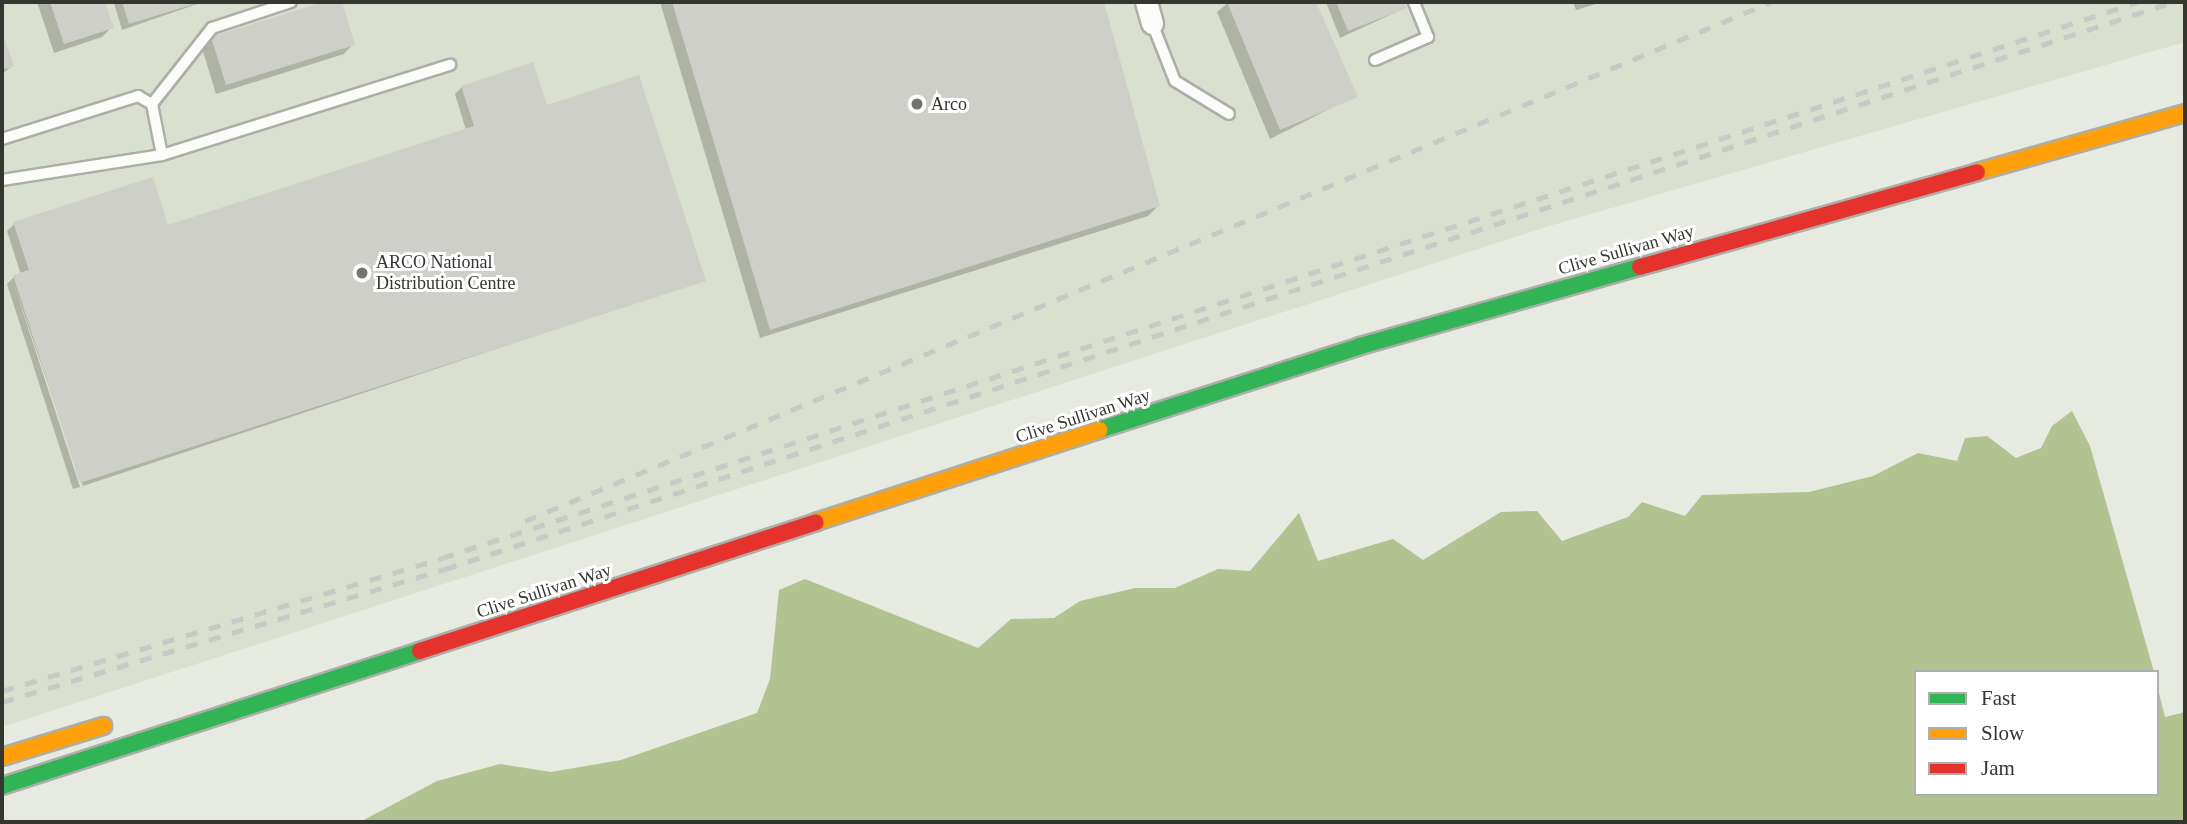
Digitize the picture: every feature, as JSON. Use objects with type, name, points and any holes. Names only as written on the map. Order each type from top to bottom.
[{"type":"highway","name":"Clive Sullivan Way","points":[[2,786],[1360,346],[2185,113]]},
{"type":"highway","name":"Clive Sullivan Way","points":[[533,594],[1138,397]]},
{"type":"highway","points":[[2,757],[121,720]]},
{"type":"street","points":[[1146,2],[1152,23]]},
{"type":"lane","points":[[152,104],[212,28],[292,2]]},
{"type":"lane","points":[[1375,60],[1428,37],[1414,2]]},
{"type":"lane","points":[[1152,23],[1175,81],[1229,114]]},
{"type":"lane","points":[[2,180],[162,155],[450,65]]},
{"type":"lane","points":[[2,139],[138,96],[152,104],[162,155]]},
{"type":"shaded area","points":[[2,2],[2185,2],[2185,42],[1546,227],[2,727]]},
{"type":"shaded area","points":[[2072,411],[2090,446],[2153,670],[1914,670],[1914,796],[2159,796],[2159,693],[2165,717],[2185,712],[2185,822],[360,822],[437,781],[500,764],[551,772],[621,760],[757,713],[770,679],[779,590],[805,579],[978,648],[1011,619],[1054,618],[1080,601],[1135,588],[1175,588],[1218,569],[1250,571],[1299,513],[1318,561],[1393,539],[1423,560],[1501,512],[1537,511],[1562,541],[1628,517],[1642,502],[1685,516],[1702,495],[1809,492],[1873,476],[1918,453],[1957,461],[1965,438],[1987,436],[2016,458],[2041,448],[2052,426]]},
{"type":"building","points":[[50,2],[105,2],[114,28],[64,44]]},
{"type":"building","points":[[122,2],[201,2],[129,24]]},
{"type":"building","points":[[323,2],[342,2],[355,45],[226,85],[211,37]]},
{"type":"building","name":"Arco","points":[[672,2],[1104,2],[1160,206],[770,330]]},
{"type":"building","points":[[1227,2],[1316,2],[1358,97],[1280,130]]},
{"type":"building","points":[[1336,2],[1404,2],[1407,8],[1348,31]]},
{"type":"building","points":[[2,32],[14,66],[2,70]]},
{"type":"building","name":"ARCO National Distribution Centre","points":[[533,62],[547,105],[639,75],[706,281],[80,483],[13,275],[29,270],[13,222],[153,177],[168,225],[474,126],[461,86]]},
{"type":"railway","points":[[525,521],[1771,2]]},
{"type":"railway","points":[[2,691],[442,558],[2138,2]]},
{"type":"railway","points":[[2,702],[445,569],[2173,2]]},
{"type":"traffic: fast","points":[[1099,430],[1360,346],[1640,267]]},
{"type":"traffic: fast","points":[[2,786],[420,651]]},
{"type":"traffic: slow","points":[[1977,172],[2185,113]]},
{"type":"traffic: slow","points":[[816,522],[1099,430]]},
{"type":"traffic: slow","points":[[2,757],[103,726]]},
{"type":"traffic: jam","points":[[1640,267],[1977,172]]},
{"type":"traffic: jam","points":[[420,651],[816,522]]},
{"type":"place","name":"Arco","points":[[917,104]]},
{"type":"place","name":"ARCO National Distribution Centre","points":[[362,273]]}]
